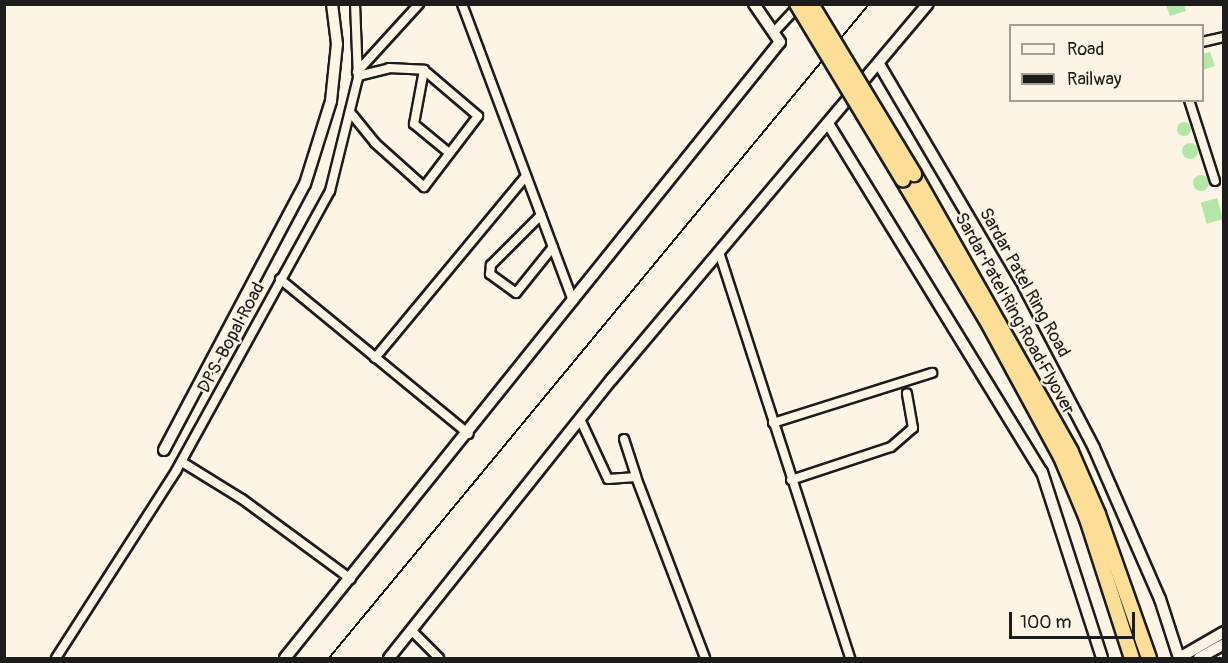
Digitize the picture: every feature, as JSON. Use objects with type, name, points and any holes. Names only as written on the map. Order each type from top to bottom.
[{"type":"highway","name":"Sardar Patel Ring Road Flyover","points":[[798,4],[991,329],[1061,457],[1092,517],[1149,658]]},
{"type":"highway","name":"Sardar Patel Ring Road Flyover","points":[[811,4],[996,314],[1071,452],[1132,658]]},
{"type":"street","points":[[164,450],[305,184],[331,101],[337,44],[332,4]]},
{"type":"street","name":"DPS-Bopal Road","points":[[56,658],[182,462],[330,191],[357,74],[355,4]]},
{"type":"street","points":[[357,74],[419,4]]},
{"type":"street","points":[[462,4],[573,301]]},
{"type":"street","points":[[754,4],[777,37]]},
{"type":"street","points":[[285,658],[469,434],[777,37],[798,4]]},
{"type":"street","points":[[389,658],[580,419],[719,252],[829,125],[928,4]]},
{"type":"street","points":[[1204,42],[1224,37]]},
{"type":"street","name":"Sardar Patel Ring Road","points":[[879,64],[1011,290],[1094,448],[1161,599],[1179,658]]},
{"type":"street","points":[[350,112],[375,142],[424,187],[448,152],[478,116],[424,70],[389,68],[357,74]]},
{"type":"street","points":[[424,70],[414,124],[448,152]]},
{"type":"street","points":[[1190,102],[1215,181]]},
{"type":"street","points":[[829,125],[1042,472],[1102,658]]},
{"type":"street","points":[[375,358],[526,176]]},
{"type":"street","points":[[541,215],[491,265],[489,274],[516,293],[553,247]]},
{"type":"street","points":[[719,252],[850,658]]},
{"type":"street","points":[[280,279],[469,434]]},
{"type":"street","points":[[773,423],[932,374]]},
{"type":"street","points":[[791,480],[897,443],[913,428],[907,394]]},
{"type":"street","points":[[580,419],[608,479],[636,477]]},
{"type":"street","points":[[624,439],[636,477],[705,658]]},
{"type":"street","points":[[182,462],[242,499],[351,579]]},
{"type":"street","points":[[412,631],[439,658]]},
{"type":"street","points":[[1179,658],[1224,632]]},
{"type":"street","points":[[1199,658],[1224,644]]},
{"type":"green space","points":[[1166,5],[1184,5],[1186,11],[1170,16]]},
{"type":"green space","points":[[1210,52],[1215,66],[1204,70],[1204,54]]},
{"type":"green space","points":[[1181,122],[1187,122],[1191,129],[1187,136],[1181,136],[1177,132],[1177,126]]},
{"type":"green space","points":[[1187,143],[1193,143],[1198,151],[1196,157],[1187,159],[1182,154],[1182,148]]},
{"type":"green space","points":[[1201,175],[1207,177],[1209,183],[1207,189],[1201,191],[1195,189],[1193,183],[1195,177]]},
{"type":"green space","points":[[1217,198],[1223,219],[1207,224],[1201,203]]},
{"type":"railway","points":[[329,658],[869,4]]}]
